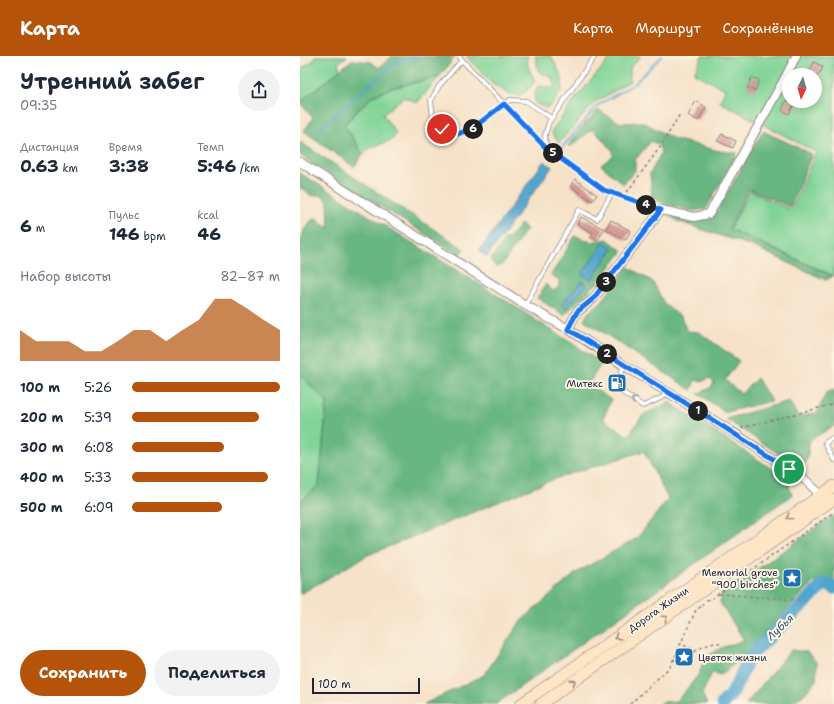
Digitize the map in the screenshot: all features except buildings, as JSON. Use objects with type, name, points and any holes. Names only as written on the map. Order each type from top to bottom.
[{"type":"main road","name":"Дорога Жизни","points":[[541,704],[554,699],[830,502],[834,486]]},
{"type":"main road","name":"Дорога Жизни","points":[[521,704],[830,502]]},
{"type":"street","points":[[568,329],[577,312],[593,299],[661,210],[694,217],[709,214],[796,56]]},
{"type":"street","points":[[300,162],[525,305],[568,329],[625,366],[732,431],[803,478],[830,502]]},
{"type":"lane","points":[[459,56],[546,148],[604,190],[661,210]]},
{"type":"lane","points":[[546,148],[545,135],[549,122],[595,56]]},
{"type":"lane","points":[[462,60],[439,86],[431,101],[433,117],[442,129],[458,134],[473,128],[510,100],[526,101],[552,118]]},
{"type":"lane","points":[[525,305],[579,210],[597,219],[612,193]]},
{"type":"lane","points":[[625,366],[622,370],[622,392],[643,406],[663,397],[667,392]]},
{"type":"lane","points":[[834,437],[825,443],[834,460]]},
{"type":"path","points":[[623,197],[662,146],[680,114]]},
{"type":"path","points":[[732,431],[834,404]]},
{"type":"path","points":[[630,704],[670,667],[696,610],[703,605],[701,601],[711,599],[719,594],[830,502]]},
{"type":"path","points":[[719,594],[799,600]]},
{"type":"path","points":[[673,660],[688,666],[695,651],[706,645],[720,643]]},
{"type":"path","points":[[681,644],[695,651]]},
{"type":"green space","points":[[315,56],[347,56],[338,63],[340,70],[300,102],[300,70],[315,59]]},
{"type":"green space","points":[[392,56],[455,57],[439,77],[391,88],[373,96],[344,124],[363,154],[354,167],[304,131],[313,118],[300,102],[352,60],[371,62],[379,68]]},
{"type":"green space","points":[[466,56],[528,56],[528,65],[535,81],[530,88],[519,96],[507,93],[491,83]]},
{"type":"green space","points":[[535,56],[551,56],[562,77],[562,90],[553,104],[546,108],[535,103],[534,95],[538,86],[551,88],[556,86],[551,77],[539,72]]},
{"type":"green space","points":[[612,56],[641,56],[630,68],[630,81],[595,102],[559,143],[551,132],[576,98]]},
{"type":"green space","points":[[702,56],[834,56],[834,276],[730,229],[750,191],[791,210],[816,152],[720,102],[725,89],[694,73]]},
{"type":"green space","points":[[439,77],[417,103],[404,97],[383,115],[396,133],[392,140],[370,148],[363,154],[344,125],[373,96],[391,88]]},
{"type":"green space","points":[[598,110],[620,123],[643,122],[674,139],[719,151],[737,153],[706,209],[693,211],[662,203],[652,197],[650,174],[661,153],[659,145],[651,141],[635,160],[635,171],[623,184],[601,165],[613,156],[613,151],[593,129],[571,146],[568,146],[578,132]]},
{"type":"green space","points":[[763,131],[812,154],[790,207],[749,189],[729,229],[833,276],[826,280],[752,246],[679,222],[669,216],[692,221],[714,216]]},
{"type":"green space","points":[[300,142],[464,249],[459,255],[314,165],[300,155]]},
{"type":"green space","points":[[300,173],[516,307],[602,363],[588,384],[611,400],[603,419],[628,436],[643,415],[669,402],[786,478],[792,495],[496,704],[424,704],[484,675],[521,621],[576,573],[637,538],[668,499],[644,451],[560,477],[368,555],[300,594],[300,502],[319,485],[327,402],[300,375],[300,239],[305,228],[315,217],[329,229],[328,202],[322,195],[311,196],[303,188],[300,189]]},
{"type":"green space","points":[[521,224],[527,229],[502,265],[497,267],[492,263],[491,259],[506,238],[510,237]]},
{"type":"green space","points":[[575,236],[592,242],[607,239],[623,251],[597,283],[564,315],[537,298],[546,284],[553,291],[559,287],[559,280],[551,275]]},
{"type":"green space","points":[[628,267],[652,281],[665,305],[681,317],[687,331],[699,332],[739,361],[725,380],[741,394],[757,378],[771,401],[726,412],[698,394],[710,388],[714,383],[709,378],[702,382],[695,380],[691,390],[584,320],[588,313],[602,301]]},
{"type":"green space","points":[[300,375],[327,401],[319,485],[300,502]]},
{"type":"green space","points":[[834,390],[834,426],[810,440],[807,459],[803,467],[797,466],[726,419],[789,401],[798,417],[817,413],[826,393]]},
{"type":"green space","points":[[834,515],[834,583],[829,581],[815,581],[741,658],[721,675],[712,673],[702,694],[707,704],[661,704],[662,702],[676,701],[699,674],[705,657],[721,648],[744,640],[720,603],[721,595]]},
{"type":"green space","points":[[791,650],[807,652],[817,663],[816,681],[802,696],[787,704],[746,704]]},
{"type":"water","points":[[544,161],[552,167],[487,257],[479,251]]},
{"type":"water","points":[[604,242],[613,248],[591,280],[582,274]]},
{"type":"water","points":[[582,281],[587,285],[565,309],[561,305]]},
{"type":"waterway","points":[[319,129],[396,62],[419,56]]},
{"type":"waterway","points":[[559,151],[598,105],[634,84],[662,56]]},
{"type":"waterway","name":"Лубья","points":[[722,704],[733,692],[750,656],[825,583],[834,588]]},
{"type":"place","name":"Митекс","points":[[617,383]]},
{"type":"place","name":"Memorial grove \"900 birches\"","points":[[792,578]]},
{"type":"place","name":"Цветок жизни","points":[[684,657]]},
{"type":"route","points":[[442,129],[458,134],[473,128],[504,104],[546,148],[604,190],[661,210],[593,299],[577,312],[568,329],[625,366],[732,431],[789,469]]}]
